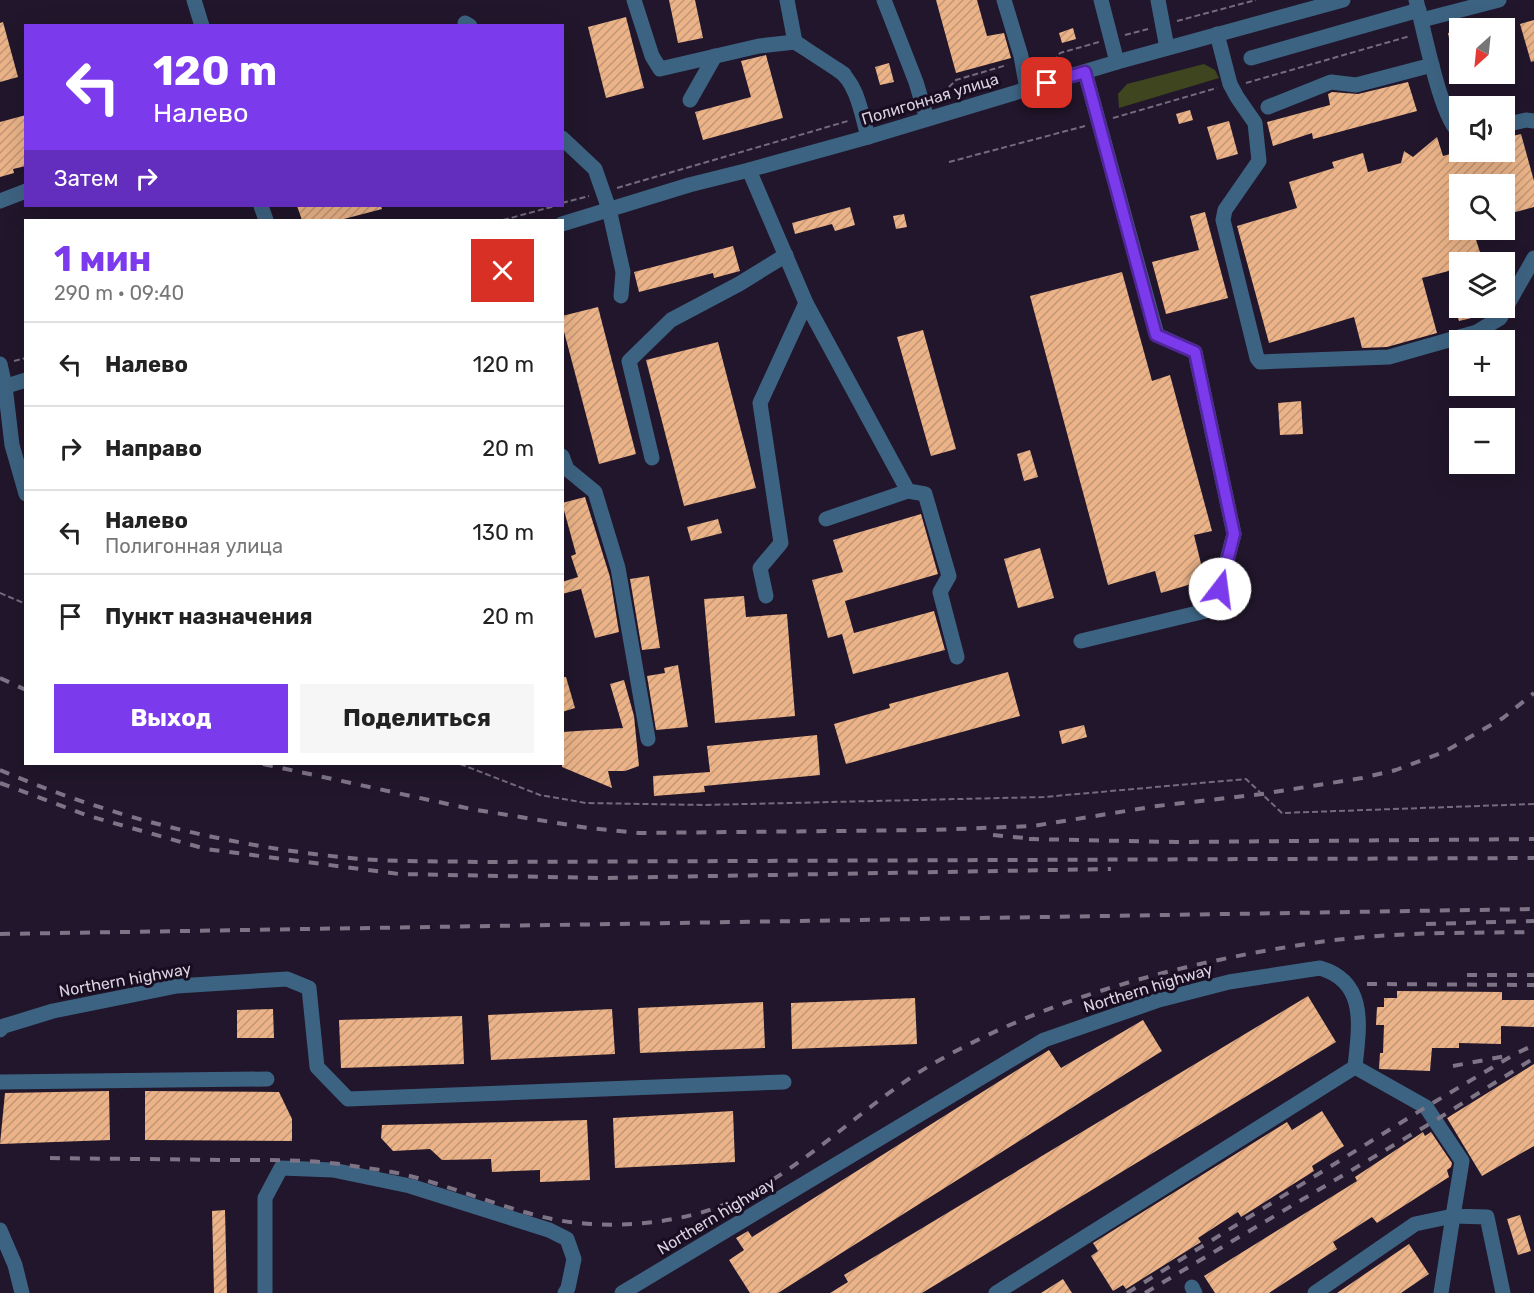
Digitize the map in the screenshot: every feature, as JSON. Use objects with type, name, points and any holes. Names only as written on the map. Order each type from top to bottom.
[{"type":"lane","points":[[194,0],[201,24]]},
{"type":"lane","points":[[634,0],[652,56],[660,69],[759,46],[795,42],[844,74],[856,97],[868,137]]},
{"type":"lane","points":[[787,0],[795,42]]},
{"type":"lane","points":[[884,0],[916,82],[927,119]]},
{"type":"lane","points":[[1004,0],[1021,56],[1027,89]]},
{"type":"lane","points":[[1101,0],[1117,62]]},
{"type":"lane","points":[[1158,0],[1167,48]]},
{"type":"lane","name":"Полигонная улица","points":[[564,223],[688,185],[868,137],[1117,62],[1343,0]]},
{"type":"lane","points":[[1251,58],[1421,16],[1499,0]]},
{"type":"lane","points":[[1421,16],[1432,65],[1449,119]]},
{"type":"lane","points":[[1217,34],[1230,84],[1255,123],[1259,161],[1225,210],[1222,220],[1257,358],[1260,362],[1389,357],[1477,332],[1500,318],[1534,258]]},
{"type":"lane","points":[[690,100],[715,56]]},
{"type":"lane","points":[[1268,107],[1331,82],[1356,85],[1432,65]]},
{"type":"lane","points":[[1082,641],[1214,609],[1234,534],[1195,352],[1156,335],[1085,72]]},
{"type":"lane","points":[[1515,122],[1534,121]]},
{"type":"lane","points":[[564,140],[595,169],[609,209],[623,272],[621,296]]},
{"type":"lane","points":[[749,170],[806,303],[908,491]]},
{"type":"lane","points":[[0,201],[24,192]]},
{"type":"lane","points":[[652,458],[629,361],[671,320],[740,284],[786,255]]},
{"type":"lane","points":[[766,596],[760,568],[781,543],[760,403],[806,303]]},
{"type":"lane","points":[[0,364],[12,445],[24,487]]},
{"type":"lane","points":[[3,387],[24,381]]},
{"type":"lane","points":[[564,461],[567,469],[595,492],[618,568],[648,739]]},
{"type":"lane","points":[[826,519],[908,491],[925,494],[949,576],[940,592],[957,657]]},
{"type":"lane","name":"Northern highway","points":[[622,1293],[1044,1040],[1159,1000],[1228,982],[1320,968],[1334,972],[1356,998],[1360,1026],[1355,1066]]},
{"type":"lane","name":"Northern highway","points":[[0,1030],[4,1026],[53,1011],[177,986],[287,979],[309,988],[317,1067],[348,1099],[784,1082]]},
{"type":"lane","points":[[996,1293],[1355,1066],[1426,1107],[1462,1161],[1441,1293]]},
{"type":"lane","points":[[0,1082],[267,1079]]},
{"type":"lane","points":[[265,1293],[265,1198],[281,1168],[333,1170],[410,1186],[549,1230],[567,1239],[574,1259],[565,1293]]},
{"type":"lane","points":[[1315,1293],[1415,1224],[1453,1216],[1487,1217],[1503,1293]]},
{"type":"lane","points":[[0,1230],[15,1265],[22,1293]]},
{"type":"path","points":[[949,162],[1099,123],[1230,84],[1237,85],[1421,16]]},
{"type":"path","points":[[507,219],[551,207]]},
{"type":"path","points":[[0,593],[24,603]]},
{"type":"path","points":[[463,765],[540,795],[586,803],[704,805],[1044,797],[1246,778],[1282,813],[1534,804]]},
{"type":"green space","points":[[1204,64],[1215,70],[1219,78],[1119,108],[1118,94],[1127,84]]},
{"type":"building","points":[[669,0],[695,0],[703,38],[678,43]]},
{"type":"building","points":[[936,0],[977,0],[987,36],[1004,33],[1011,58],[956,73]]},
{"type":"building","points":[[626,17],[644,88],[606,98],[588,27]]},
{"type":"building","points":[[1534,20],[1534,61],[1531,62],[1520,24]]},
{"type":"building","points":[[3,22],[18,77],[0,82],[0,23]]},
{"type":"building","points":[[1073,28],[1076,39],[1062,43],[1059,33]]},
{"type":"building","points":[[766,55],[783,118],[703,140],[695,112],[751,97],[741,61]]},
{"type":"building","points":[[889,63],[894,82],[880,85],[875,67]]},
{"type":"building","points":[[1408,82],[1417,111],[1313,139],[1312,133],[1273,146],[1267,122],[1330,105],[1328,94],[1332,92],[1358,94]]},
{"type":"building","points":[[1190,110],[1193,120],[1179,124],[1176,114]]},
{"type":"building","points":[[24,116],[24,166],[13,169],[14,173],[0,177],[0,122]]},
{"type":"building","points":[[1229,121],[1238,154],[1217,160],[1207,127]]},
{"type":"building","points":[[1521,134],[1534,181],[1534,207],[1515,212],[1515,174],[1449,174],[1449,240],[1476,240],[1480,252],[1449,252],[1449,271],[1422,278],[1437,333],[1387,347],[1362,348],[1354,317],[1269,343],[1237,226],[1297,208],[1289,182],[1334,168],[1332,162],[1363,153],[1368,172],[1401,163],[1404,151],[1413,157],[1437,137],[1443,156],[1449,154],[1449,162],[1515,162],[1515,135]]},
{"type":"building","points":[[297,207],[381,207],[382,209],[344,219],[302,219]]},
{"type":"building","points":[[850,207],[855,225],[835,231],[832,224],[795,234],[792,223]]},
{"type":"building","points":[[1205,212],[1228,298],[1166,314],[1152,262],[1199,250],[1190,216]]},
{"type":"building","points":[[904,214],[907,227],[896,229],[893,216]]},
{"type":"building","points":[[733,246],[740,271],[714,278],[713,273],[639,292],[634,272]]},
{"type":"building","points":[[1122,272],[1152,381],[1170,375],[1212,531],[1194,535],[1205,580],[1161,593],[1155,571],[1108,585],[1030,296]]},
{"type":"building","points":[[598,307],[636,454],[599,464],[564,332],[564,316]]},
{"type":"building","points":[[923,330],[956,449],[931,456],[897,337]]},
{"type":"building","points":[[718,342],[756,488],[684,506],[646,360]]},
{"type":"building","points":[[1301,401],[1303,434],[1280,435],[1278,403]]},
{"type":"building","points":[[1030,450],[1038,477],[1024,481],[1017,454]]},
{"type":"building","points":[[585,497],[610,577],[619,632],[595,638],[581,589],[564,593],[564,581],[578,577],[571,556],[576,554],[564,502]]},
{"type":"building","points":[[921,514],[938,574],[845,601],[854,633],[934,611],[945,650],[853,674],[842,634],[828,638],[812,580],[843,572],[833,540]]},
{"type":"building","points":[[718,519],[722,533],[691,541],[687,527]]},
{"type":"building","points":[[1040,548],[1054,598],[1018,608],[1004,559]]},
{"type":"building","points":[[649,576],[660,648],[642,650],[630,579]]},
{"type":"building","points":[[744,596],[746,617],[787,614],[795,716],[715,723],[704,599]]},
{"type":"building","points":[[678,665],[688,727],[656,730],[647,676],[665,673],[664,668]]},
{"type":"building","points":[[1008,672],[1020,716],[846,764],[834,724],[890,708],[889,704]]},
{"type":"building","points":[[564,677],[566,677],[575,708],[564,711]]},
{"type":"building","points":[[624,680],[634,716],[639,766],[625,771],[608,771],[612,788],[562,767],[564,765],[564,732],[623,728],[610,684]]},
{"type":"building","points":[[1084,725],[1087,737],[1062,744],[1059,731]]},
{"type":"building","points":[[817,735],[820,775],[704,786],[705,792],[654,796],[653,776],[710,772],[707,746]]},
{"type":"building","points":[[1397,991],[1502,992],[1502,1000],[1534,1000],[1534,1027],[1501,1026],[1501,1044],[1459,1043],[1459,1048],[1432,1048],[1430,1071],[1379,1069],[1380,1053],[1383,1053],[1384,1025],[1376,1025],[1377,1007],[1384,1007],[1384,998],[1397,998]]},
{"type":"building","points":[[1308,996],[1336,1042],[922,1293],[830,1293],[848,1282],[844,1275]]},
{"type":"building","points":[[915,998],[917,1044],[792,1049],[791,1003]]},
{"type":"building","points":[[763,1002],[765,1048],[640,1053],[638,1008]]},
{"type":"building","points":[[273,1009],[274,1038],[237,1038],[237,1010]]},
{"type":"building","points":[[612,1009],[615,1054],[491,1060],[488,1015]]},
{"type":"building","points":[[462,1016],[464,1064],[341,1068],[339,1020]]},
{"type":"building","points":[[1143,1020],[1162,1051],[778,1293],[750,1293],[729,1260],[744,1250],[736,1238],[748,1231],[752,1237],[1049,1050],[1061,1068]]},
{"type":"building","points":[[1534,1064],[1534,1146],[1482,1176],[1447,1118]]},
{"type":"building","points":[[109,1091],[110,1140],[0,1144],[5,1093]]},
{"type":"building","points":[[145,1091],[279,1092],[292,1119],[292,1141],[145,1140]]},
{"type":"building","points":[[733,1111],[735,1162],[615,1168],[613,1118]]},
{"type":"building","points":[[1322,1111],[1344,1146],[1312,1166],[1314,1171],[1241,1217],[1238,1212],[1198,1238],[1201,1242],[1126,1289],[1123,1285],[1113,1291],[1091,1256],[1098,1251],[1093,1243],[1287,1122],[1292,1130]]},
{"type":"building","points":[[587,1120],[590,1180],[540,1182],[540,1170],[492,1172],[491,1159],[442,1160],[430,1149],[393,1151],[381,1138],[382,1125]]},
{"type":"building","points":[[1423,1132],[1425,1136],[1431,1132],[1452,1163],[1447,1170],[1449,1177],[1377,1223],[1372,1217],[1333,1242],[1337,1249],[1269,1293],[1215,1293],[1204,1276],[1357,1181],[1355,1177]]},
{"type":"building","points":[[225,1210],[227,1293],[214,1293],[212,1211]]},
{"type":"building","points":[[1520,1215],[1531,1251],[1518,1255],[1507,1219]]},
{"type":"building","points":[[1409,1244],[1429,1274],[1401,1293],[1337,1293]]},
{"type":"building","points":[[1063,1279],[1072,1293],[1041,1293]]},
{"type":"railway","points":[[0,678],[24,689]]},
{"type":"railway","points":[[268,765],[471,809],[588,828],[639,833],[933,830],[1033,826],[1157,806],[1262,794],[1362,778],[1396,770],[1444,752],[1503,718],[1534,693]]},
{"type":"railway","points":[[0,770],[87,803],[177,829],[268,847],[376,860],[479,862],[1534,858]]},
{"type":"railway","points":[[0,783],[89,816],[206,849],[399,874],[601,878],[1111,869]]},
{"type":"railway","points":[[993,835],[1035,839]]},
{"type":"railway","points":[[1029,839],[1176,842],[1534,839]]},
{"type":"railway","points":[[0,934],[1534,909]]},
{"type":"railway","points":[[1426,924],[1534,921]]},
{"type":"railway","points":[[50,1158],[285,1160],[332,1163],[402,1174],[552,1219],[604,1225],[658,1222],[692,1215],[726,1204],[759,1188],[818,1148],[876,1102],[936,1062],[1011,1024],[1090,994],[1212,961],[1316,942],[1399,935],[1534,932]]},
{"type":"railway","points":[[1467,975],[1534,975]]},
{"type":"railway","points":[[1367,984],[1534,985]]},
{"type":"railway","points":[[1127,1293],[1426,1107],[1534,1045]]},
{"type":"railway","points":[[1453,1066],[1506,1056]]},
{"type":"railway","points":[[1145,1293],[1436,1120],[1534,1058]]},
{"type":"route","points":[[1047,83],[1085,72],[1156,335],[1195,352],[1234,534],[1220,589]]}]
